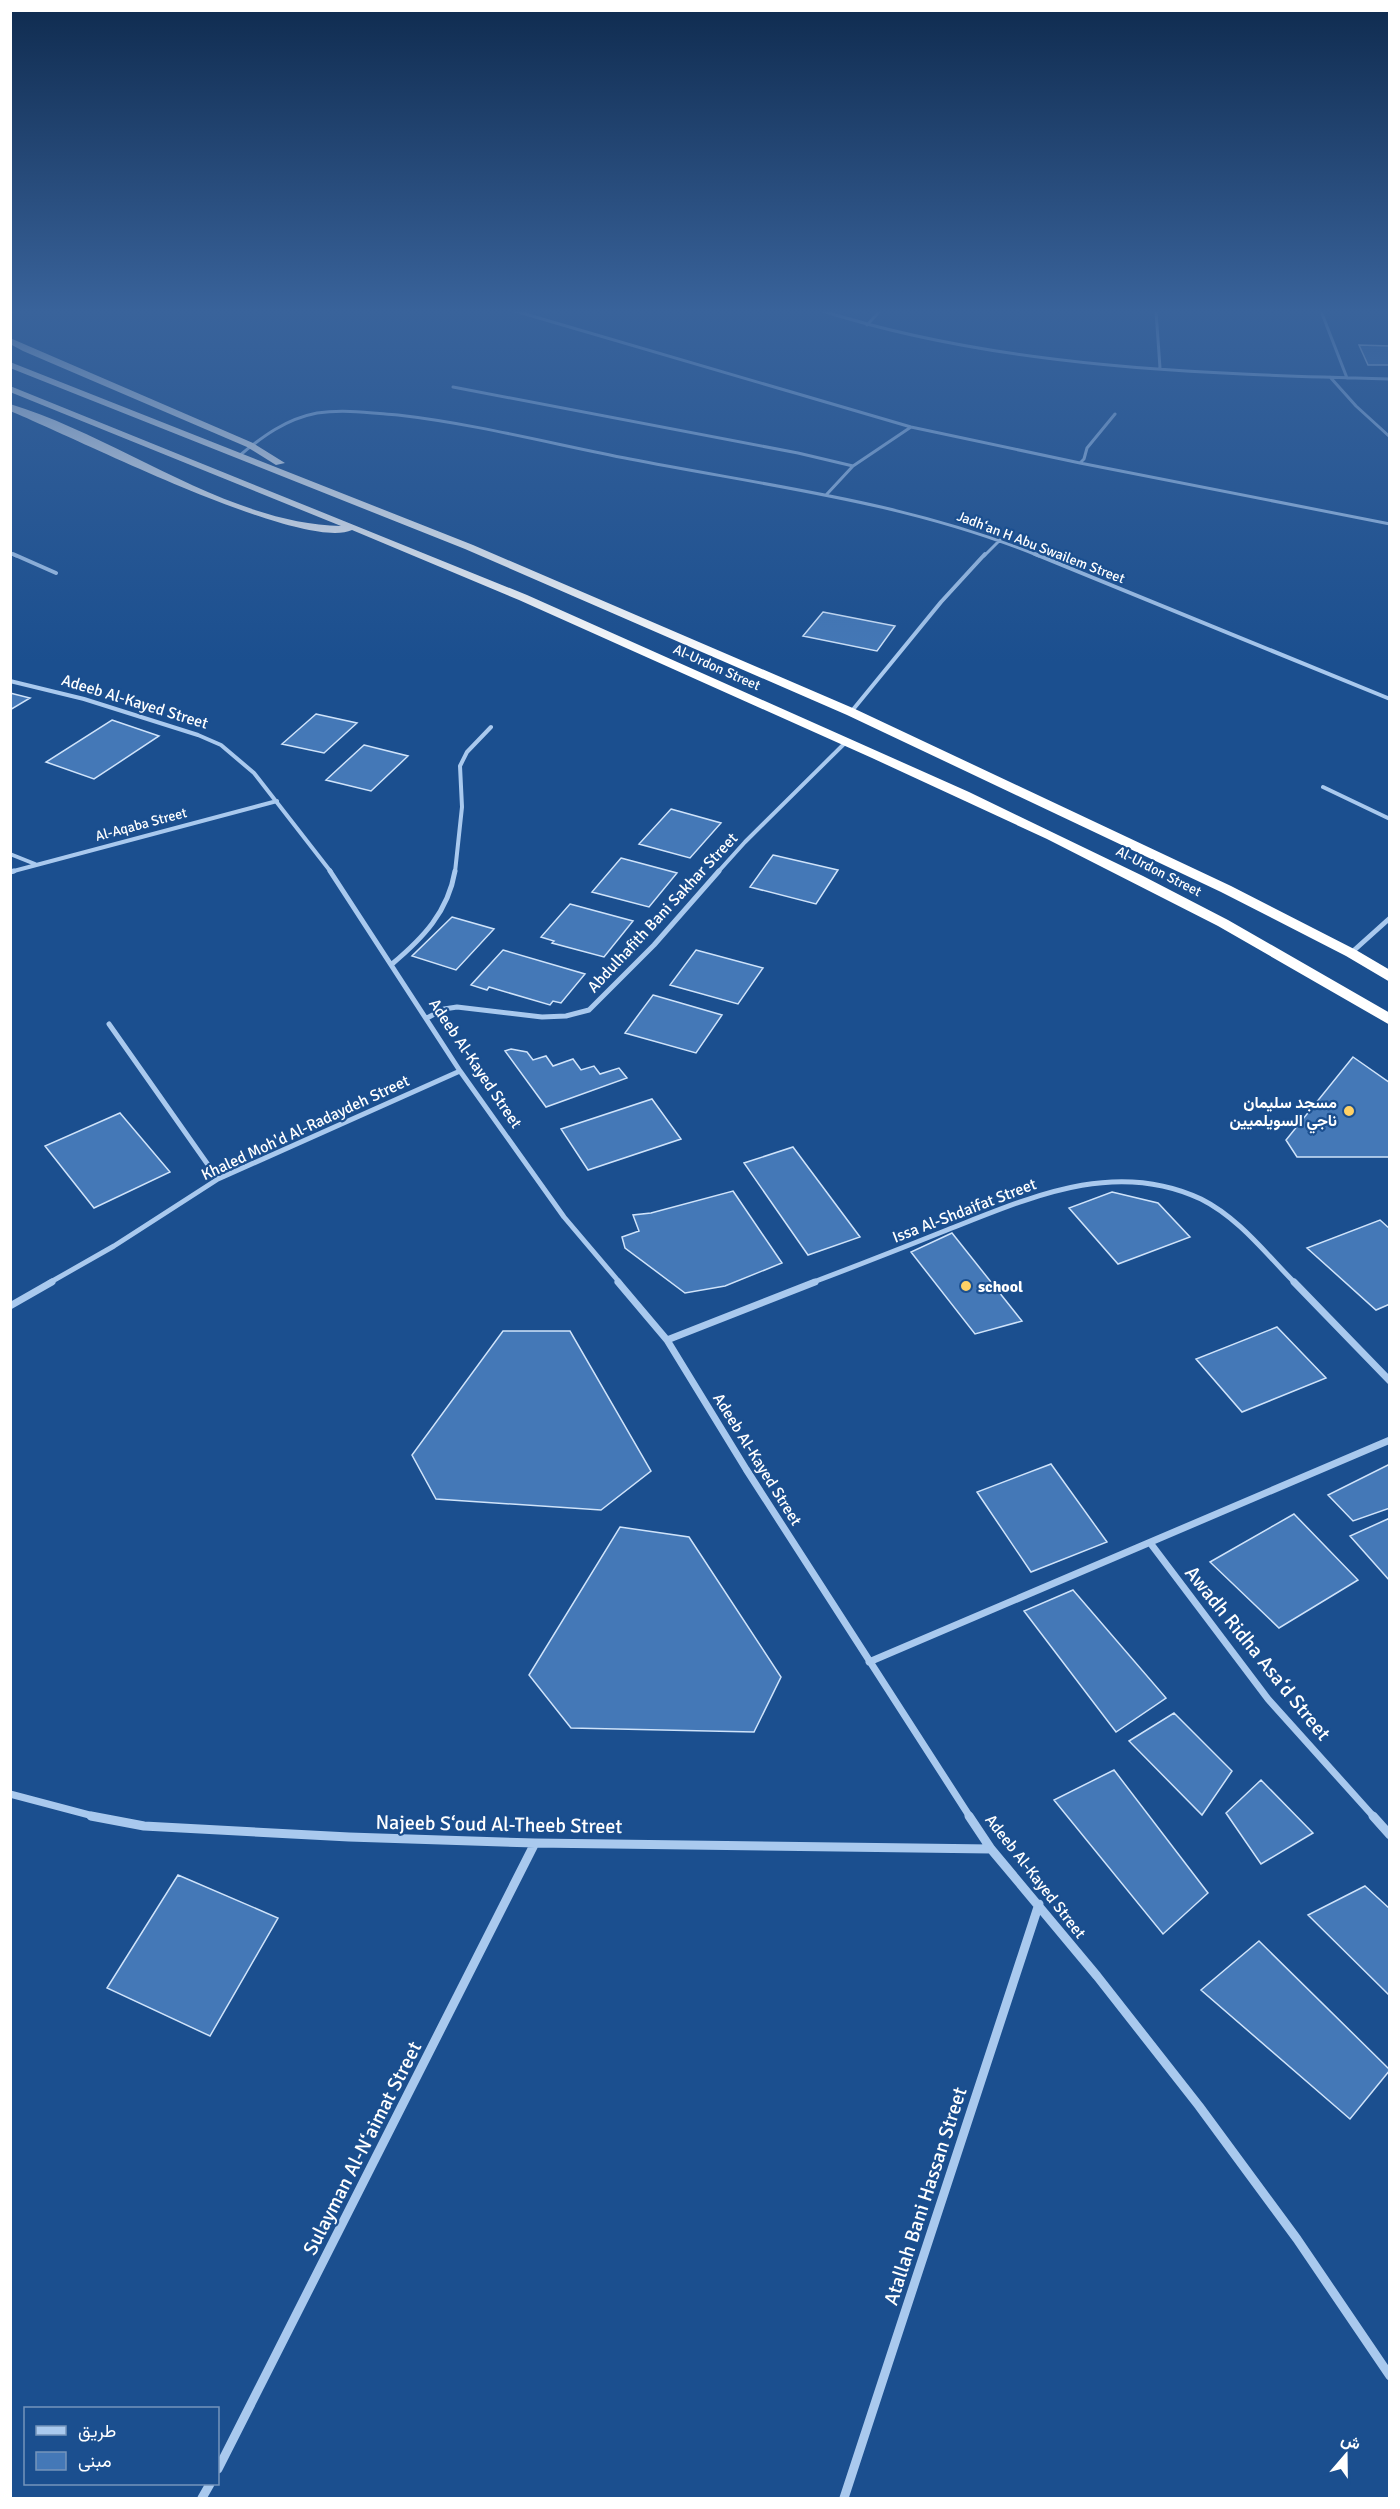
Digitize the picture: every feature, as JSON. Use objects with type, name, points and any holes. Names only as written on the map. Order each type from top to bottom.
[{"type":"highway","points":[[58,428],[216,497],[256,511],[311,527],[359,529]]},
{"type":"highway","name":"Al-Urdon Street","points":[[107,428],[359,529],[589,626],[694,676],[848,741],[1169,894],[1254,939],[1389,1020]]},
{"type":"highway","name":"Al-Urdon Street","points":[[169,428],[357,502],[621,612],[850,712],[1137,846],[1351,953],[1389,977]]},
{"type":"highway","points":[[211,428],[250,445],[357,502]]},
{"type":"street","name":"Jadh‘an H Abu Swailem Street","points":[[239,456],[250,445],[275,428]]},
{"type":"street","name":"Jadh‘an H Abu Swailem Street","points":[[481,428],[631,459],[827,494],[923,516],[1000,540],[1389,699]]},
{"type":"street","points":[[668,428],[853,466]]},
{"type":"street","points":[[827,494],[853,466],[909,428]]},
{"type":"street","points":[[916,428],[1389,524]]},
{"type":"street","points":[[1080,463],[1084,459],[1087,448],[1103,428]]},
{"type":"street","points":[[850,712],[912,636],[982,556],[1000,540]]},
{"type":"street","points":[[10,553],[56,573]]},
{"type":"street","name":"Adeeb Al-Kayed Street","points":[[10,681],[163,722],[221,745],[238,758],[277,801],[318,853],[460,1071],[564,1217],[667,1340],[746,1469],[991,1849],[1039,1904],[1213,2123],[1355,2323],[1389,2376]]},
{"type":"street","points":[[392,964],[423,936],[442,912],[450,896],[458,860],[462,802],[458,777],[460,764],[465,754],[491,726]]},
{"type":"street","name":"Abdulhafith Bani Sakhar Street","points":[[427,1018],[442,1009],[457,1007],[476,1008],[524,1017],[555,1018],[574,1016],[589,1010],[654,945],[745,842],[848,741]]},
{"type":"street","points":[[1323,787],[1389,819]]},
{"type":"street","name":"Al-Aqaba Street","points":[[10,873],[277,801]]},
{"type":"street","points":[[10,854],[36,865]]},
{"type":"street","points":[[1351,953],[1389,918]]},
{"type":"street","points":[[109,1024],[218,1179]]},
{"type":"street","name":"Khaled Moh'd Al-Radaydeh Street","points":[[10,1306],[114,1246],[218,1179],[460,1071]]},
{"type":"street","name":"Issa Al-Shdaifat Street","points":[[667,1340],[1034,1196],[1091,1183],[1136,1181],[1172,1188],[1192,1196],[1235,1221],[1389,1381]]},
{"type":"street","points":[[869,1662],[1151,1544],[1389,1440]]},
{"type":"street","name":"Awadh Ridha Asa‘d Street","points":[[1151,1544],[1268,1699],[1389,1835]]},
{"type":"street","name":"Najeeb S‘oud Al-Theeb Street","points":[[10,1794],[97,1817],[144,1826],[349,1837],[535,1843],[991,1849]]},
{"type":"street","name":"Sulayman Al-N‘aimat Street","points":[[219,2467],[535,1843]]},
{"type":"street","name":"Atallah Bani Hassan Street","points":[[844,2499],[1039,1904]]},
{"type":"street","points":[[202,2499],[209,2485]]},
{"type":"building","points":[[823,612],[895,626],[877,651],[803,636]]},
{"type":"building","points":[[10,693],[30,698],[10,710]]},
{"type":"building","points":[[316,714],[357,723],[324,753],[282,744]]},
{"type":"building","points":[[112,720],[159,736],[94,779],[46,762]]},
{"type":"building","points":[[364,745],[408,756],[371,791],[326,780]]},
{"type":"building","points":[[671,809],[721,823],[690,858],[639,844]]},
{"type":"building","points":[[773,855],[838,870],[816,904],[750,887]]},
{"type":"building","points":[[621,858],[677,873],[649,907],[592,892]]},
{"type":"building","points":[[570,904],[633,921],[604,957],[552,943],[554,941],[541,937]]},
{"type":"building","points":[[452,917],[494,929],[456,970],[412,956]]},
{"type":"building","points":[[503,950],[585,974],[561,1003],[553,1001],[550,1005],[489,987],[487,990],[471,985]]},
{"type":"building","points":[[696,950],[763,968],[738,1004],[670,985]]},
{"type":"building","points":[[653,995],[722,1015],[696,1053],[625,1033]]},
{"type":"building","points":[[511,1049],[527,1052],[533,1060],[546,1056],[553,1066],[573,1059],[581,1070],[594,1066],[600,1074],[619,1068],[627,1078],[546,1107],[505,1051]]},
{"type":"building","name":"مسجد سليمان ناجي السويلميين","points":[[1353,1057],[1390,1083],[1390,1157],[1297,1157],[1286,1140]]},
{"type":"building","points":[[652,1099],[681,1139],[588,1170],[561,1129]]},
{"type":"building","points":[[120,1113],[170,1172],[94,1208],[45,1146]]},
{"type":"building","points":[[793,1147],[860,1237],[808,1255],[744,1163]]},
{"type":"building","points":[[733,1191],[782,1263],[725,1286],[685,1293],[625,1248],[622,1237],[639,1231],[633,1215],[651,1213]]},
{"type":"building","points":[[1112,1192],[1158,1203],[1190,1237],[1118,1264],[1069,1208]]},
{"type":"building","points":[[1380,1220],[1390,1229],[1390,1304],[1376,1310],[1307,1248]]},
{"type":"building","name":"school","points":[[952,1233],[1022,1321],[975,1334],[911,1252]]},
{"type":"building","points":[[1277,1327],[1326,1378],[1242,1412],[1196,1359]]},
{"type":"building","points":[[503,1331],[570,1331],[651,1471],[601,1510],[436,1499],[412,1455]]},
{"type":"building","points":[[1051,1464],[1107,1542],[1031,1572],[977,1492]]},
{"type":"building","points":[[1390,1464],[1390,1508],[1353,1521],[1328,1495]]},
{"type":"building","points":[[1294,1514],[1358,1580],[1279,1628],[1210,1562]]},
{"type":"building","points":[[1390,1518],[1390,1581],[1350,1536]]},
{"type":"building","points":[[620,1527],[689,1537],[781,1677],[754,1732],[571,1728],[529,1675]]},
{"type":"building","points":[[1073,1590],[1166,1698],[1116,1732],[1024,1611]]},
{"type":"building","points":[[1174,1713],[1232,1771],[1202,1815],[1129,1741]]},
{"type":"building","points":[[1114,1770],[1208,1893],[1163,1934],[1054,1800]]},
{"type":"building","points":[[1261,1780],[1313,1833],[1261,1864],[1226,1813]]},
{"type":"building","points":[[178,1875],[278,1918],[210,2036],[107,1988]]},
{"type":"building","points":[[1365,1886],[1390,1909],[1390,1996],[1308,1915]]},
{"type":"building","points":[[1259,1941],[1390,2070],[1350,2119],[1201,1990]]},
{"type":"place","name":"مسجد سليمان ناجي السويلميين","points":[[1349,1111]]},
{"type":"place","name":"school","points":[[966,1286]]}]
